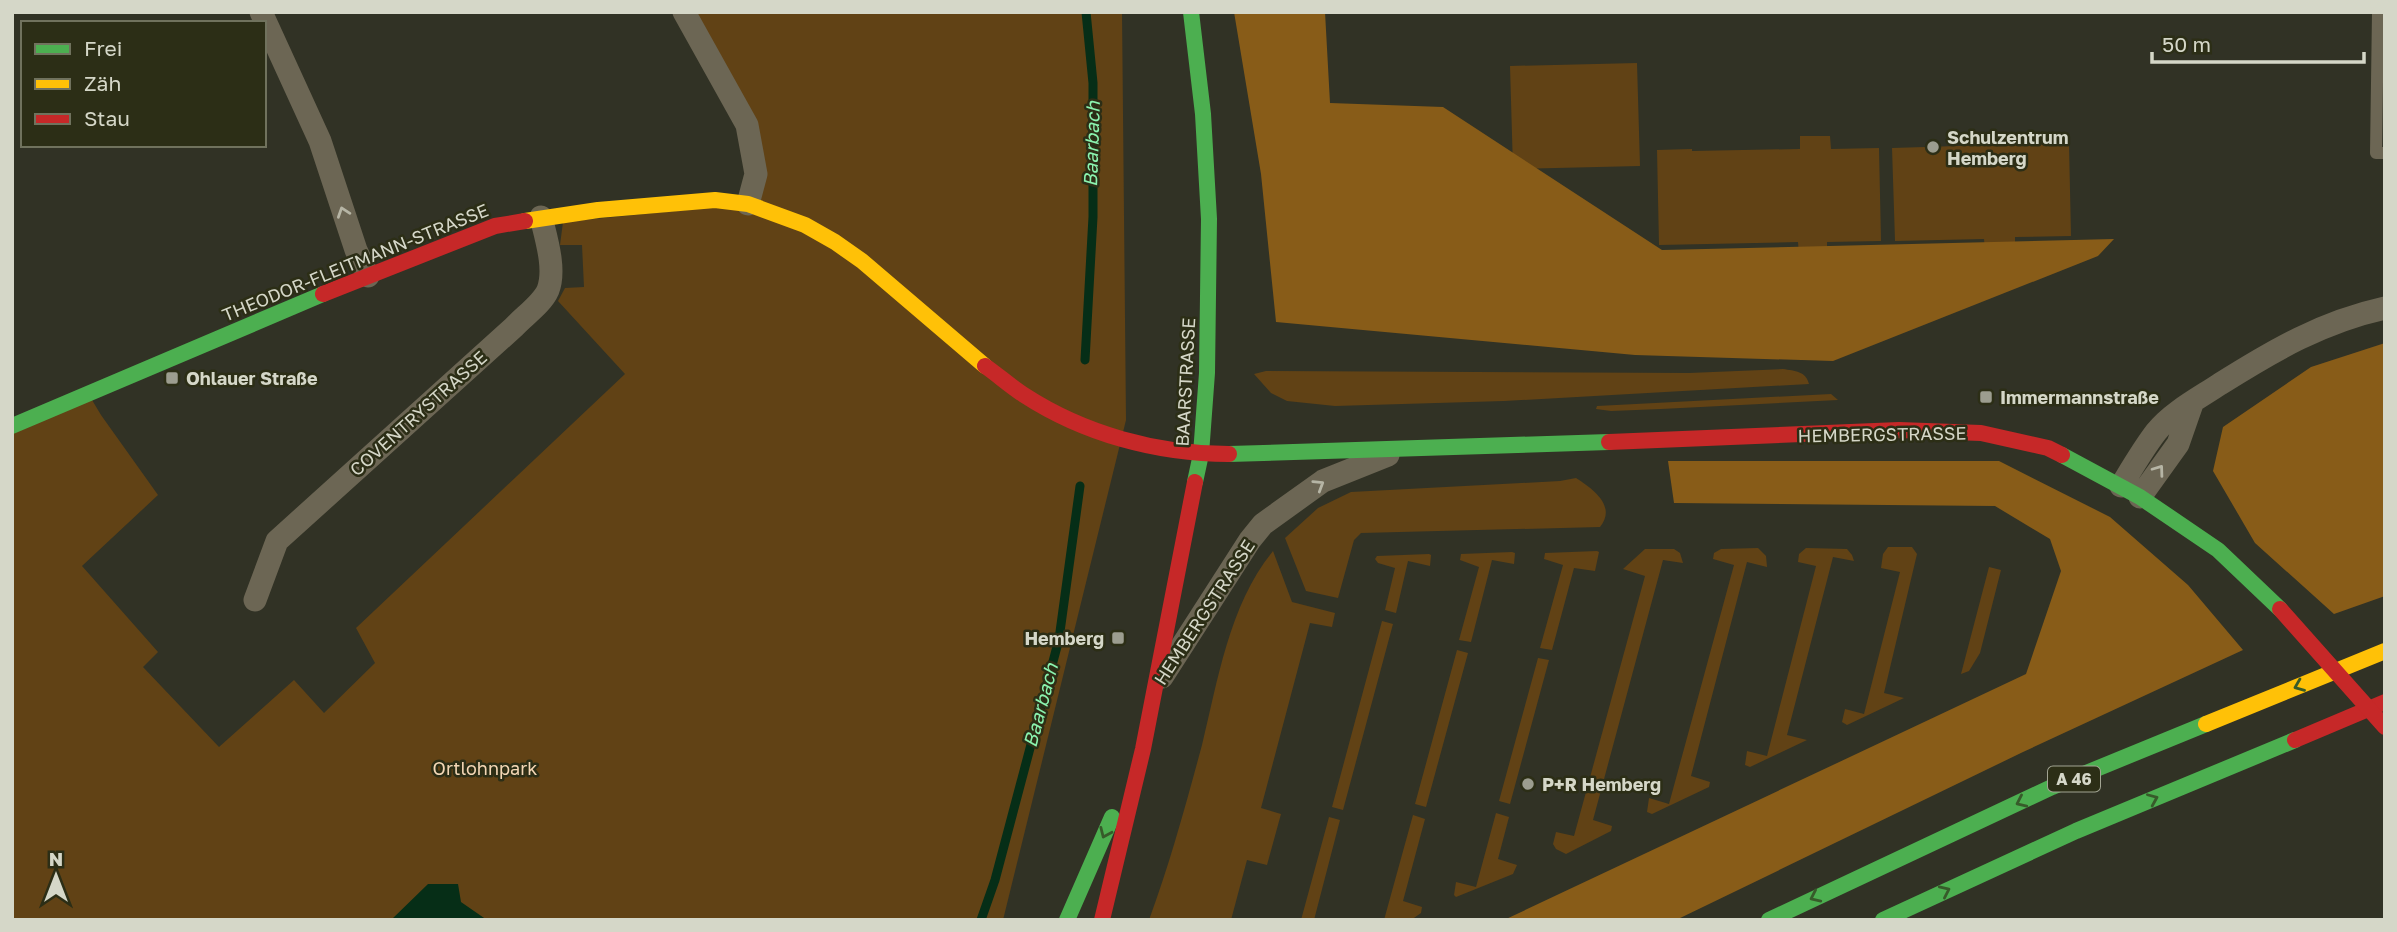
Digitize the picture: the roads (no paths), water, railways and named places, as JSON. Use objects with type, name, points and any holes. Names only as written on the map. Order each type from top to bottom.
[{"type":"main road","name":"BAARSTRASSE","points":[[1102,920],[1143,749],[1201,454],[1207,373],[1209,219],[1203,114],[1191,12]]},
{"type":"main road","name":"THEODOR-FLEITMANN-STRASSE","points":[[12,426],[368,276],[495,226],[541,217],[715,200],[748,204],[805,225],[835,242],[862,261],[969,354],[1024,395],[1080,425],[1150,447],[1201,454]]},
{"type":"main road","name":"HEMBERGSTRASSE","points":[[1201,454],[1399,451],[1899,430],[1981,433],[2048,448],[2130,491],[2218,550],[2280,609],[2385,727]]},
{"type":"main road","name":"A 46","points":[[1769,920],[2052,788],[2385,651]]},
{"type":"main road","points":[[1883,920],[2076,831],[2384,702]]},
{"type":"main road","name":"BAARSTRASSE","points":[[1067,920],[1143,749]]},
{"type":"street","points":[[684,12],[747,125],[756,174],[748,204]]},
{"type":"street","points":[[266,23],[320,142],[356,250],[368,276]]},
{"type":"street","name":"COVENTRYSTRASSE","points":[[256,600],[277,541],[514,327],[547,293],[551,274],[541,217]]},
{"type":"street","points":[[2130,491],[2178,444],[2193,401],[2274,350],[2315,329],[2361,313],[2385,309]]},
{"type":"street","name":"HEMBERGSTRASSE","points":[[1153,691],[1250,540],[1264,524],[1323,481],[1399,451]]},
{"type":"lane","points":[[2378,12],[2376,153],[2385,153]]},
{"type":"waterway","name":"Baarbach","points":[[1085,360],[1093,217],[1093,83],[1086,12]]},
{"type":"waterway","name":"Baarbach","points":[[981,920],[995,880],[1059,639],[1080,486]]},
{"type":"place","name":"Schulzentrum Hemberg","points":[[1933,147]]},
{"type":"place","name":"Ohlauer Straße","points":[[172,378]]},
{"type":"place","name":"Immermannstraße","points":[[1986,397]]},
{"type":"place","name":"Hemberg","points":[[1118,638]]},
{"type":"place","name":"P+R Hemberg","points":[[1528,784]]},
{"type":"park label","name":"Ortlohnpark","points":[[485,768]]}]
